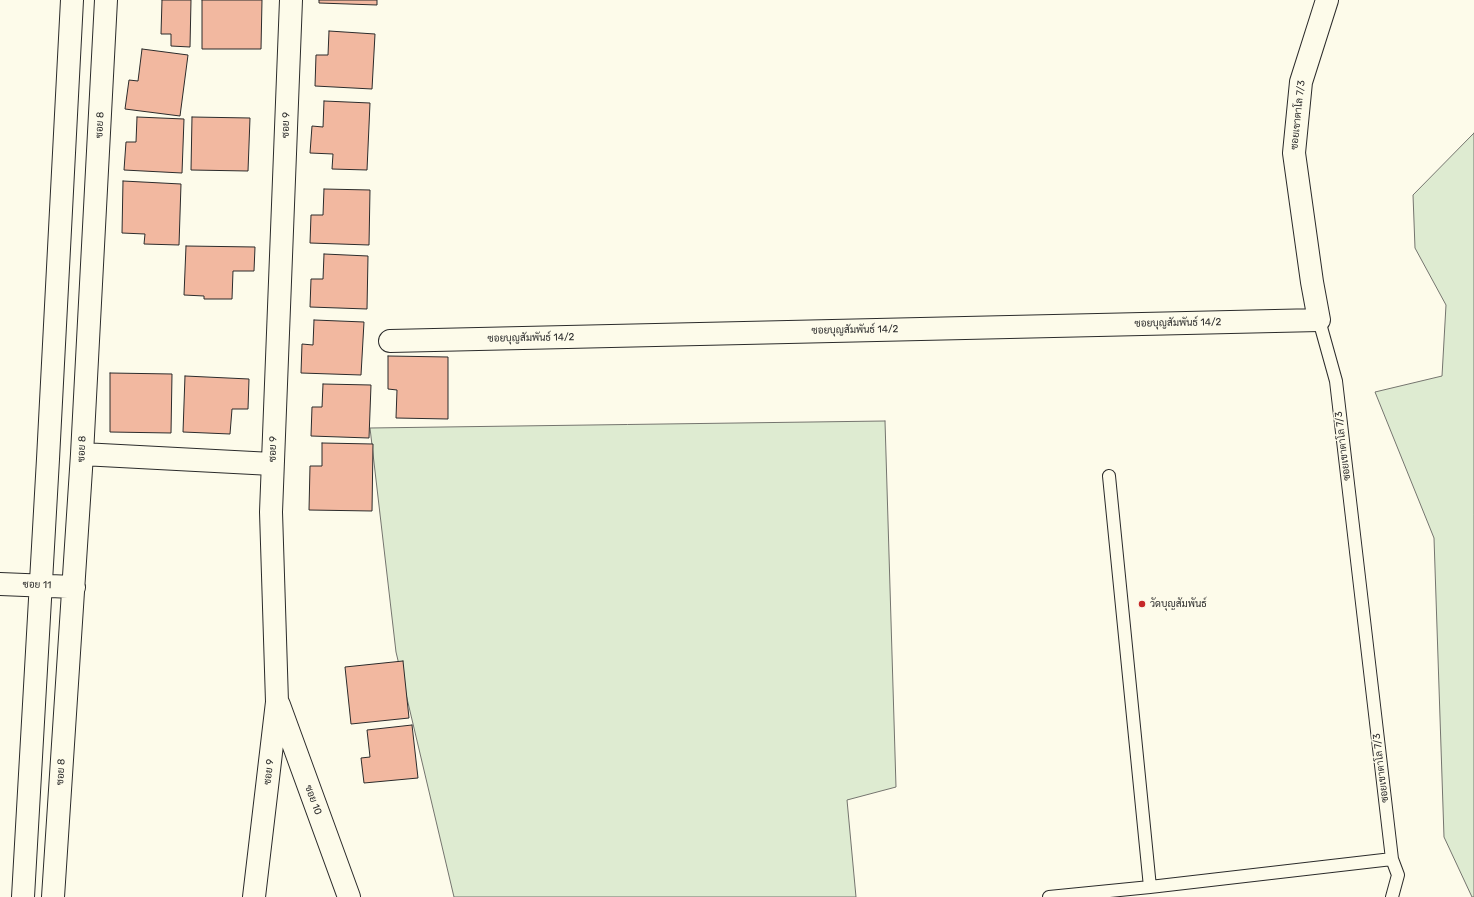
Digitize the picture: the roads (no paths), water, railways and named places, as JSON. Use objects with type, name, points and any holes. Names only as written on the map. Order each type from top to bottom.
[{"type":"street","points":[[22,897],[41,586],[72,0]]},
{"type":"street","name":"ซอย 8","points":[[53,897],[82,454],[106,0]]},
{"type":"street","name":"ซอย 9","points":[[254,897],[277,702],[271,512],[291,0]]},
{"type":"street","name":"ซอยเขาตาโล 7/3","points":[[1319,320],[1312,282],[1294,153],[1300,82],[1327,0]]},
{"type":"street","name":"ซอยบุญสัมพันธ์ 14/2","points":[[390,341],[1319,320]]},
{"type":"street","points":[[82,454],[272,464]]},
{"type":"street","name":"ซอย 11","points":[[0,584],[74,587]]},
{"type":"street","name":"ซอย 10","points":[[277,702],[349,897]]},
{"type":"lane","name":"ซอยเขาตาโล 7/3","points":[[1319,320],[1336,381],[1392,859],[1398,875],[1392,897]]},
{"type":"lane","points":[[1109,476],[1150,887]]},
{"type":"lane","points":[[1049,897],[1392,859]]},
{"type":"place","name":"วัดบุญสัมพันธ์","points":[[1142,604]]}]
